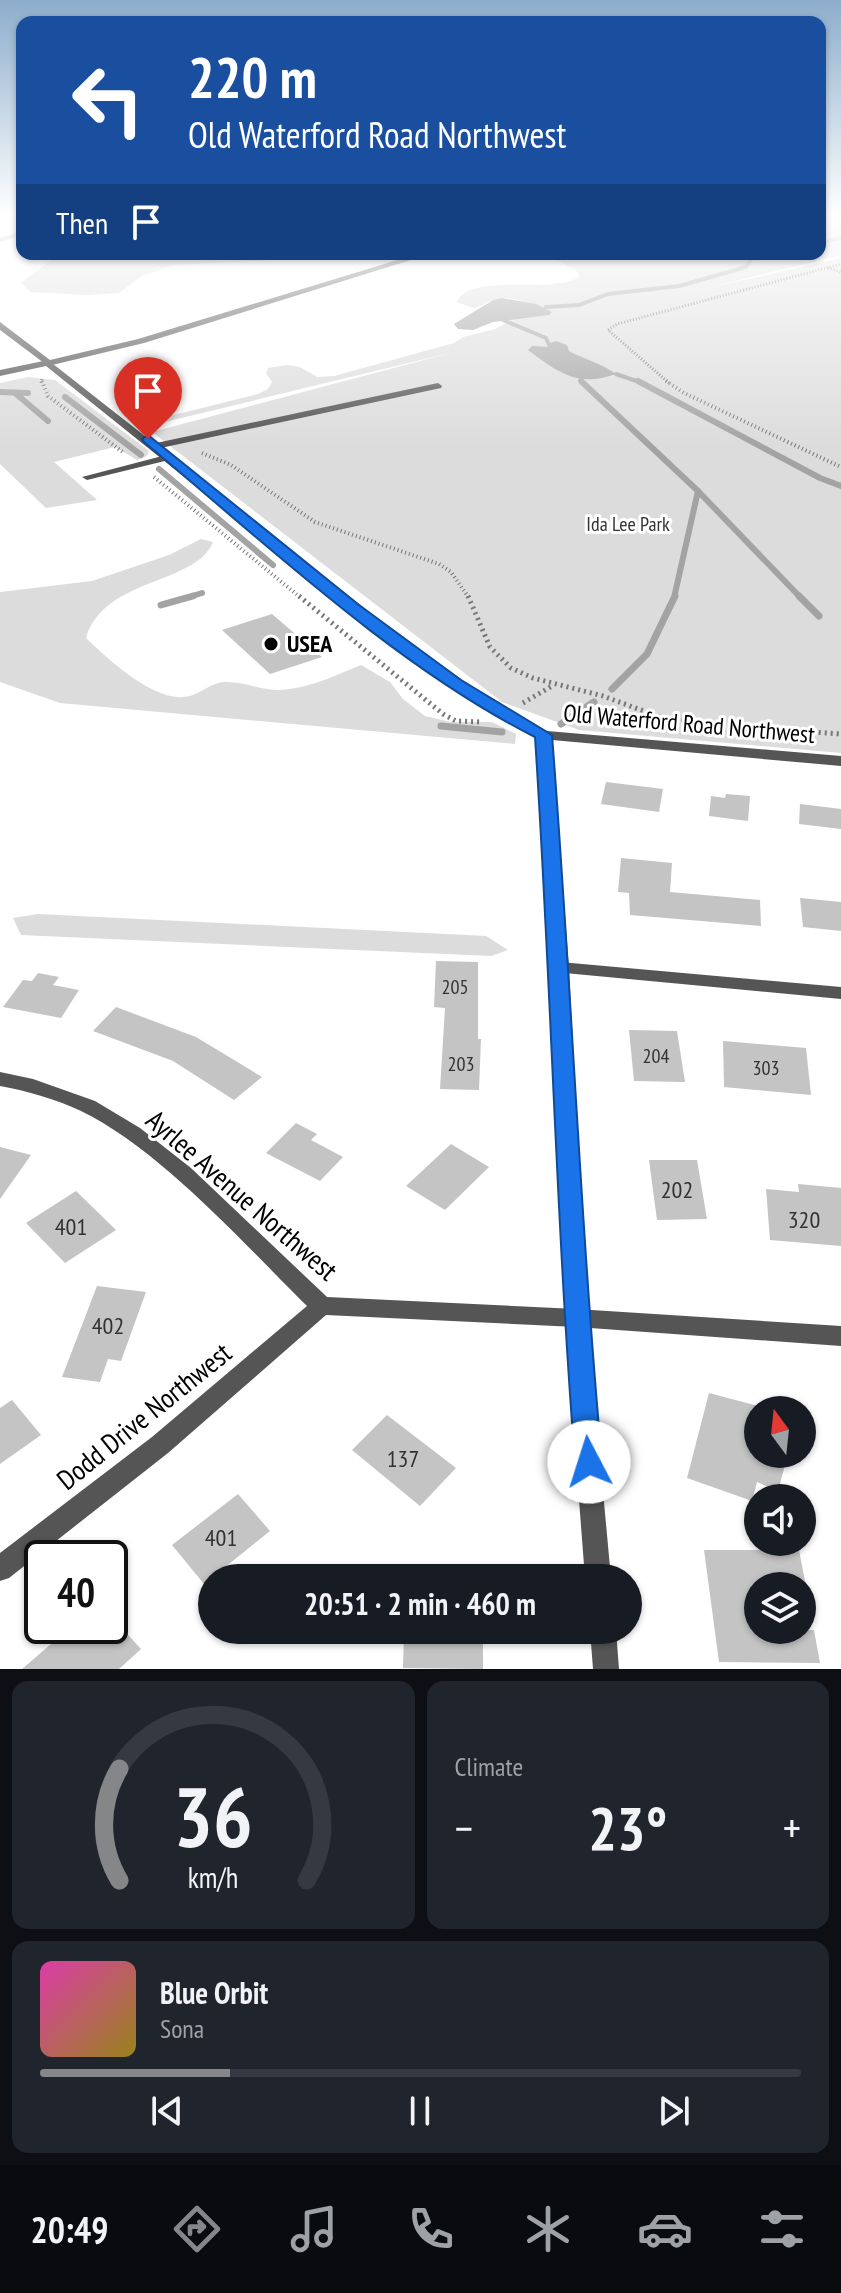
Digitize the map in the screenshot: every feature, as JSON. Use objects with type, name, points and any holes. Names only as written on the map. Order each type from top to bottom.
[{"type":"street","points":[[0,373],[141,341],[302,292]]},
{"type":"street","name":"Old Waterford Road Northwest","points":[[0,325],[170,457],[354,609],[502,714],[544,735],[841,761]]},
{"type":"street","points":[[544,735],[560,968],[576,1318],[597,1564]]},
{"type":"street","points":[[560,968],[841,993]]},
{"type":"street","name":"Ayrlee Avenue Northwest","points":[[0,1079],[26,1084],[88,1106],[133,1133],[184,1174],[322,1306],[576,1318],[841,1336]]},
{"type":"street","name":"Dodd Drive Northwest","points":[[0,1569],[160,1445],[322,1306]]},
{"type":"street","points":[[604,1644],[606,1669]]},
{"type":"lane","points":[[156,446],[438,386]]},
{"type":"lane","points":[[87,477],[170,457]]},
{"type":"path","points":[[735,292],[617,324],[608,330],[684,393],[841,467]]},
{"type":"path","points":[[28,367],[42,378],[41,385],[48,396],[140,464]]},
{"type":"path","points":[[170,457],[200,453],[218,458],[312,520],[449,570],[470,599],[491,653],[535,680],[608,697],[660,717],[841,734]]},
{"type":"green space","points":[[31,292],[121,292],[88,295]]},
{"type":"green space","name":"Ida Lee Park","points":[[841,292],[841,753],[579,730],[502,702],[152,432],[454,352],[148,426],[158,419],[258,394],[268,389],[272,382],[266,373],[268,368],[287,365],[300,367],[317,377],[334,376],[454,343],[463,337],[495,329],[515,318],[549,315],[530,303],[514,299],[499,298],[473,308],[457,302],[465,293]]},
{"type":"green space","points":[[28,377],[55,380],[149,451],[147,456],[137,460],[115,447],[54,462],[97,500],[46,508],[0,464],[0,383]]},
{"type":"green space","points":[[201,539],[213,542],[203,556],[189,567],[111,603],[96,618],[86,638],[134,678],[162,694],[177,697],[190,696],[224,682],[271,690],[289,689],[321,681],[361,665],[390,682],[403,699],[425,716],[451,722],[492,722],[516,734],[515,744],[60,703],[0,682],[0,592],[92,581],[169,555]]},
{"type":"green space","points":[[38,914],[486,936],[508,950],[491,956],[21,935],[13,918]]},
{"type":"shaded area","points":[[502,298],[536,304],[552,312],[549,315],[493,322],[473,330],[458,329],[454,324],[493,300]]},
{"type":"shaded area","points":[[556,341],[567,345],[569,351],[616,374],[590,379],[569,376],[528,350],[532,346],[549,347],[548,344]]},
{"type":"building","name":"USEA","points":[[272,614],[322,657],[270,674],[222,630]]},
{"type":"building","points":[[606,782],[663,789],[659,812],[601,804]]},
{"type":"building","points":[[726,794],[750,796],[748,821],[709,816],[711,796],[725,798]]},
{"type":"building","points":[[800,804],[841,809],[841,829],[799,824]]},
{"type":"building","points":[[621,858],[672,863],[670,892],[760,900],[761,926],[630,915],[629,893],[618,892]]},
{"type":"building","points":[[800,898],[841,902],[841,931],[803,927]]},
{"type":"building","points":[[436,961],[478,962],[479,1090],[440,1089],[445,1008],[434,1007]]},
{"type":"building","points":[[38,973],[59,977],[53,985],[79,990],[61,1018],[3,1007],[23,980],[32,981]]},
{"type":"building","points":[[116,1007],[196,1037],[262,1077],[234,1100],[173,1061],[93,1031]]},
{"type":"building","points":[[629,1030],[677,1031],[685,1082],[634,1081]]},
{"type":"building","points":[[723,1041],[806,1048],[811,1095],[724,1087]]},
{"type":"building","points":[[296,1123],[317,1134],[311,1140],[343,1157],[320,1181],[266,1153]]},
{"type":"building","points":[[451,1144],[489,1167],[445,1210],[406,1186]]},
{"type":"building","points":[[0,1147],[31,1155],[0,1199]]},
{"type":"building","points":[[649,1160],[697,1160],[707,1219],[657,1220]]},
{"type":"building","points":[[798,1184],[841,1188],[841,1246],[770,1240],[766,1189],[799,1192]]},
{"type":"building","points":[[76,1191],[116,1230],[65,1263],[26,1223]]},
{"type":"building","points":[[97,1286],[146,1292],[121,1361],[108,1359],[100,1382],[62,1377]]},
{"type":"building","points":[[709,1393],[744,1402],[744,1468],[784,1468],[780,1484],[744,1484],[744,1498],[687,1478]]},
{"type":"building","points":[[12,1400],[41,1435],[0,1464],[0,1408]]},
{"type":"building","points":[[387,1415],[456,1468],[420,1506],[352,1450]]},
{"type":"building","points":[[238,1494],[270,1531],[229,1564],[198,1564],[198,1577],[172,1545]]},
{"type":"building","points":[[704,1550],[744,1550],[744,1556],[800,1556],[803,1572],[744,1572],[744,1644],[816,1644],[816,1641],[820,1663],[719,1662]]},
{"type":"building","points":[[128,1635],[141,1649],[119,1669],[22,1669],[51,1644],[128,1644]]},
{"type":"building","points":[[404,1644],[483,1644],[483,1669],[403,1668]]},
{"type":"waterway","points":[[546,307],[579,305],[608,294],[627,292]]},
{"type":"waterway","points":[[503,320],[546,338],[550,347]]},
{"type":"waterway","points":[[616,374],[641,383]]},
{"type":"waterway","points":[[581,381],[698,491]]},
{"type":"waterway","points":[[641,383],[820,478],[841,486]]},
{"type":"waterway","points":[[0,392],[28,393]]},
{"type":"waterway","points":[[15,393],[48,421]]},
{"type":"waterway","points":[[65,397],[141,455]]},
{"type":"waterway","points":[[159,469],[273,565]]},
{"type":"waterway","points":[[674,598],[698,491]]},
{"type":"waterway","points":[[698,491],[801,598]]},
{"type":"waterway","points":[[187,598],[202,593]]},
{"type":"waterway","points":[[187,598],[193,596]]},
{"type":"waterway","points":[[612,689],[647,654],[675,596]]},
{"type":"waterway","points":[[161,605],[187,598]]},
{"type":"waterway","points":[[801,598],[819,616]]},
{"type":"waterway","points":[[561,724],[594,702]]},
{"type":"waterway","points":[[441,726],[502,732]]},
{"type":"place","name":"USEA","points":[[271,644]]},
{"type":"route","points":[[148,439],[354,609],[455,683],[502,714],[544,735],[560,968],[576,1318],[589,1462]]}]
